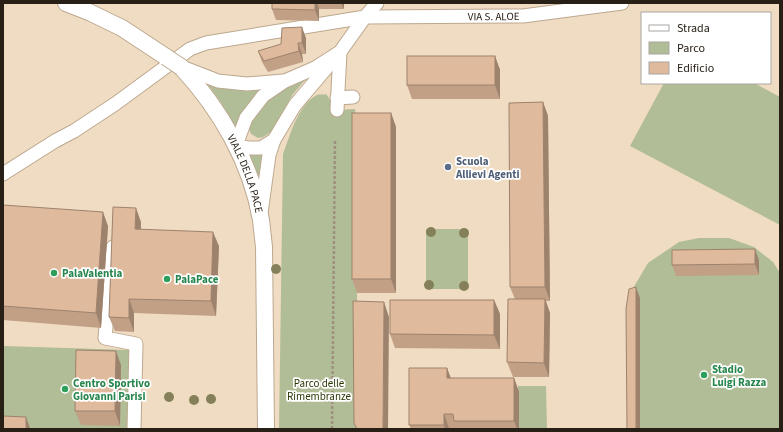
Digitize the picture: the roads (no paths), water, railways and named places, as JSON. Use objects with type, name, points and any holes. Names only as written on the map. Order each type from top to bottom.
[{"type":"main road","name":"VIALE DELLA PACE","points":[[66,3],[122,28],[181,67],[219,115],[236,145],[249,177],[260,219],[264,247],[266,429]]},
{"type":"street","points":[[260,219],[269,155],[274,140],[295,105],[340,52],[377,3]]},
{"type":"street","name":"VIA S. ALOE","points":[[3,174],[109,108],[190,49],[206,44],[365,17],[523,16],[622,3]]},
{"type":"street","points":[[274,140],[261,148],[248,148],[236,145],[246,118],[263,96],[285,81],[315,68],[340,52]]},
{"type":"street","points":[[340,52],[337,104],[353,97]]},
{"type":"street","points":[[181,67],[218,81],[240,84],[285,81]]},
{"type":"street","points":[[114,233],[105,338],[136,344],[134,429]]},
{"type":"place","name":"Scuola Allievi Agenti","points":[[448,167]]},
{"type":"place","name":"PalaValentia","points":[[54,273]]},
{"type":"place","name":"PalaPace","points":[[167,279]]},
{"type":"place","name":"Stadio Luigi Razza","points":[[704,375]]},
{"type":"place","name":"Centro Sportivo Giovanni Parisi","points":[[65,389]]},
{"type":"park label","name":"Parco delle Rimembranze","points":[[319,389]]}]
